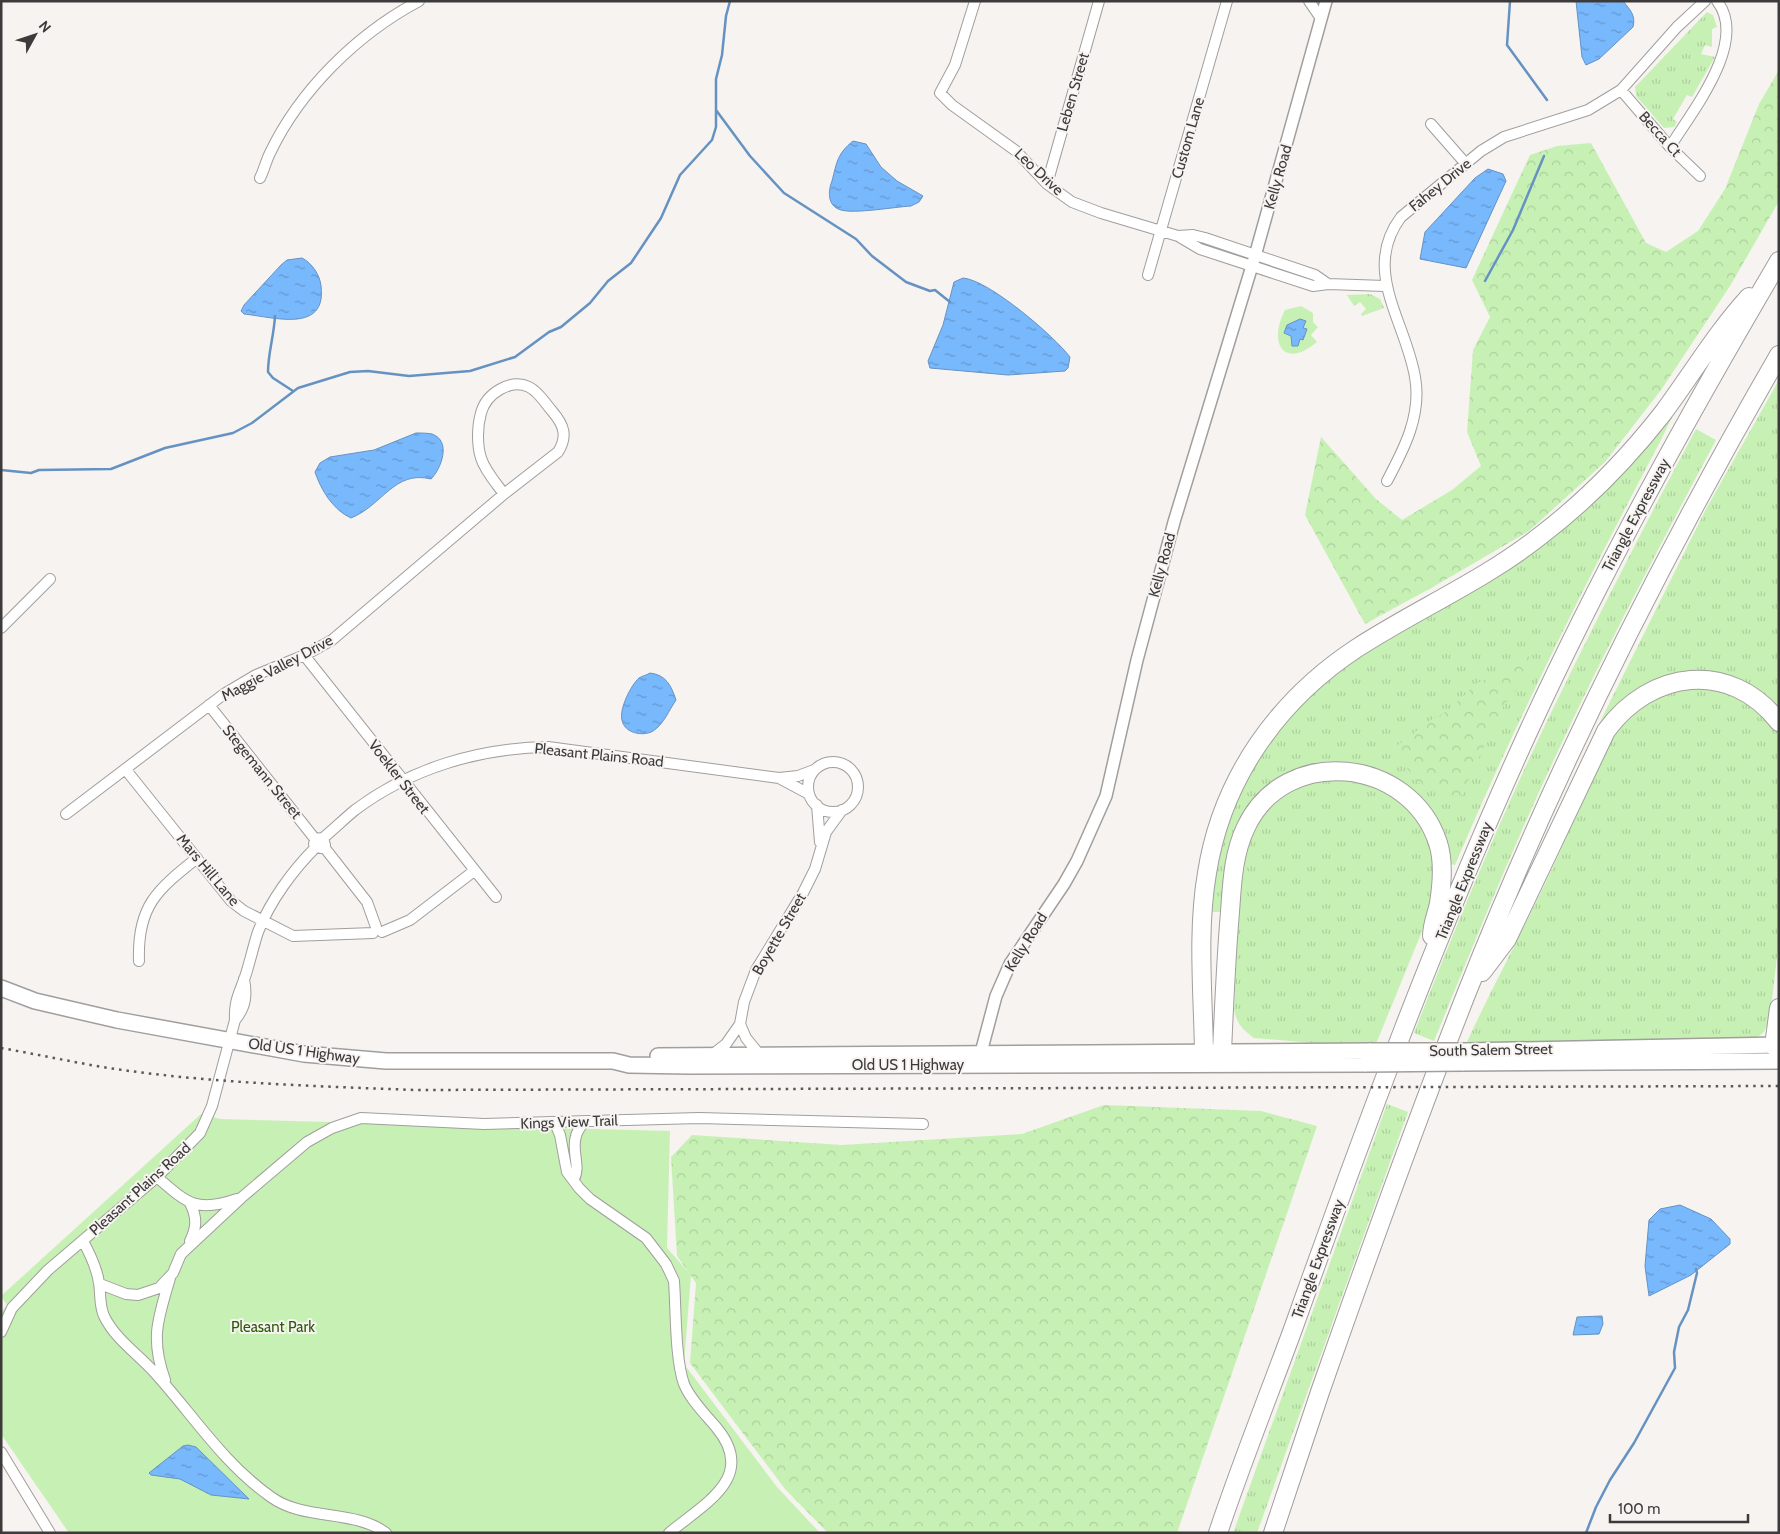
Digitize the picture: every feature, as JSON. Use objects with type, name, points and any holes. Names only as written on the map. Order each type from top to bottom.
[{"type":"highway","name":"Triangle Expressway","points":[[1218,1533],[1368,1120],[1451,907],[1498,799],[1594,597],[1689,416],[1777,264]]},
{"type":"highway","points":[[1204,1058],[1203,909],[1206,875],[1212,846],[1225,806],[1238,775],[1257,744],[1283,711],[1334,664],[1367,642],[1479,579],[1540,536],[1581,502],[1646,434],[1722,326],[1777,264]]},
{"type":"highway","points":[[1272,1533],[1406,1152],[1468,989],[1518,870],[1625,640],[1697,501],[1779,354]]},
{"type":"highway","points":[[1468,989],[1508,939],[1602,737],[1618,713],[1632,701],[1650,691],[1671,684],[1695,680],[1714,681],[1746,692],[1759,701],[1779,722]]},
{"type":"highway","points":[[1221,1058],[1226,953],[1238,849],[1246,826],[1258,809],[1274,792],[1296,780],[1317,773],[1338,771],[1363,773],[1395,787],[1418,806],[1438,844],[1441,863],[1439,903],[1432,928],[1432,958]]},
{"type":"highway","points":[[1776,1053],[1779,1008]]},
{"type":"main road","name":"Old US 1 Highway","points":[[1,988],[35,1001],[116,1020],[304,1054],[386,1061],[614,1061],[629,1065],[689,1066],[980,1059],[1204,1058]]},
{"type":"main road","name":"South Salem Street","points":[[1204,1058],[1776,1053]]},
{"type":"main road","name":"Old US 1 Highway","points":[[614,1061],[629,1057],[759,1054],[980,1059]]},
{"type":"street","points":[[260,178],[270,153],[287,125],[322,78],[365,37],[419,1]]},
{"type":"street","name":"Leo Drive","points":[[975,1],[955,65],[940,93],[952,105],[1016,151],[1047,184],[1072,202],[1178,236],[1200,249],[1254,262],[1313,286],[1328,284],[1385,286]]},
{"type":"street","name":"Leben Street","points":[[1047,184],[1099,1]]},
{"type":"street","name":"Custom Lane","points":[[1148,275],[1227,1]]},
{"type":"street","points":[[1309,1],[1320,17]]},
{"type":"street","name":"Kelly Road","points":[[980,1059],[996,996],[1010,964],[1064,884],[1077,861],[1106,796],[1138,660],[1174,522],[1254,262],[1314,48],[1315,35],[1326,1]]},
{"type":"street","name":"Kelly Road","points":[[1314,48],[1321,37],[1333,1]]},
{"type":"street","name":"Fahey Drive","points":[[1387,481],[1407,443],[1415,414],[1416,378],[1402,329],[1385,286],[1384,263],[1391,230],[1401,218],[1466,164],[1504,137],[1588,110],[1621,90],[1677,27],[1705,1]]},
{"type":"street","points":[[1670,147],[1722,61],[1727,22],[1717,1]]},
{"type":"street","name":"Becca Ct","points":[[1621,90],[1670,147],[1700,176]]},
{"type":"street","points":[[1432,124],[1466,164]]},
{"type":"street","name":"Maggie Valley Drive","points":[[66,814],[209,705],[256,675],[304,655],[332,640],[504,494],[520,484],[558,452],[563,444],[564,434],[558,419],[535,390],[522,384],[506,386],[490,398],[481,413],[478,427],[478,443],[483,464],[504,494]]},
{"type":"street","points":[[1,628],[50,579]]},
{"type":"street","name":"Voekler Street","points":[[304,655],[496,897]]},
{"type":"street","name":"Stegemann Street","points":[[209,705],[367,902],[377,931]]},
{"type":"street","name":"Pleasant Plains Road","points":[[1,1332],[12,1308],[48,1270],[158,1177],[200,1133],[212,1106],[235,1020],[243,1011],[247,992],[244,979],[263,921],[284,887],[320,843],[355,810],[403,782],[440,764],[473,754],[514,748],[548,747],[778,778],[798,776],[814,770]]},
{"type":"street","name":"Boyette Street","points":[[712,1055],[726,1044],[740,1024],[744,1002],[753,978],[804,893],[815,869],[826,832],[842,810],[849,806],[857,792],[858,784],[851,769],[836,762],[828,762],[814,770]]},
{"type":"street","name":"Mars Hill Lane","points":[[126,770],[231,901],[263,921],[293,936],[377,931],[410,920],[474,871]]},
{"type":"street","points":[[814,770],[808,786],[809,794],[817,805],[826,810],[842,810]]},
{"type":"street","name":"Pleasant Plains Road","points":[[778,778],[809,794]]},
{"type":"street","name":"Boyette Street","points":[[817,805],[821,846]]},
{"type":"street","points":[[139,961],[138,936],[150,903],[167,883],[197,858]]},
{"type":"street","points":[[740,1024],[746,1038],[759,1054]]},
{"type":"street","name":"Kings View Trail","points":[[186,1249],[241,1198],[307,1142],[332,1128],[361,1118],[484,1124],[699,1118],[923,1124]]},
{"type":"street","points":[[574,1179],[577,1172],[574,1152],[576,1135],[584,1122]]},
{"type":"street","points":[[555,1123],[560,1135],[567,1172],[590,1199],[646,1238],[666,1264],[674,1280],[684,1384],[724,1436],[732,1450],[732,1465],[722,1489],[669,1533]]},
{"type":"street","points":[[158,1177],[190,1203]]},
{"type":"street","name":"Kings View Trail","points":[[190,1203],[199,1206],[224,1204],[241,1198]]},
{"type":"street","name":"Kings View Trail","points":[[100,1284],[126,1294],[138,1296],[159,1288],[171,1276],[195,1232],[196,1214],[190,1203]]},
{"type":"street","points":[[83,1241],[91,1254],[100,1284],[100,1303],[104,1317],[114,1332],[166,1386],[224,1457],[271,1498],[286,1506],[362,1522],[386,1533]]},
{"type":"street","points":[[166,1386],[156,1356],[156,1328],[171,1276]]},
{"type":"street","points":[[1,1452],[50,1533]]},
{"type":"green space","points":[[1707,12],[1713,15],[1717,27],[1712,29],[1712,47],[1705,45],[1701,54],[1715,57],[1692,97],[1687,95],[1673,119],[1677,122],[1674,127],[1664,128],[1636,96],[1635,87]]},
{"type":"green space","points":[[1779,70],[1779,201],[1730,286],[1661,390],[1605,462],[1529,531],[1365,624],[1305,515],[1321,437],[1376,499],[1402,520],[1452,490],[1481,466],[1467,432],[1473,350],[1490,317],[1472,280],[1530,155],[1557,146],[1591,143],[1646,243],[1666,252],[1698,231],[1725,189],[1759,104]]},
{"type":"green space","points":[[1370,294],[1380,299],[1384,308],[1362,316],[1361,314],[1366,309],[1360,302],[1354,306],[1347,295]]},
{"type":"green space","points":[[1301,306],[1313,313],[1313,322],[1318,327],[1311,335],[1317,342],[1305,350],[1287,353],[1282,349],[1279,342],[1280,322],[1285,310]]},
{"type":"green space","points":[[1779,380],[1779,714],[1691,674],[1601,728],[1598,726],[1706,509]]},
{"type":"green space","points":[[1668,415],[1672,417],[1554,649],[1503,756],[1455,865],[1447,863],[1435,822],[1339,764],[1254,805],[1225,912],[1208,912],[1210,888],[1234,797],[1292,708],[1347,661],[1464,593]]},
{"type":"green space","points":[[1696,429],[1716,440],[1635,595],[1541,787],[1434,1041],[1414,1033],[1477,876],[1528,761],[1601,612]]},
{"type":"green space","points":[[1522,650],[1528,651],[1530,660],[1520,686],[1504,705],[1459,800],[1452,802],[1419,783],[1391,749],[1409,738],[1424,724],[1449,710],[1477,683],[1502,673]]},
{"type":"green space","points":[[1711,687],[1730,693],[1750,703],[1766,716],[1779,732],[1779,939],[1770,1018],[1764,1032],[1754,1040],[1466,1044],[1547,880],[1604,755],[1616,733],[1635,712],[1655,700],[1676,692]]},
{"type":"green space","points":[[1318,777],[1362,777],[1414,810],[1434,846],[1434,902],[1376,1044],[1336,1045],[1254,1038],[1241,1026],[1234,1010],[1240,869],[1251,830],[1278,796]]},
{"type":"green space","points":[[1387,1104],[1408,1112],[1257,1533],[1233,1533]]},
{"type":"green space","points":[[1104,1105],[1261,1111],[1317,1126],[1177,1533],[828,1533],[785,1489],[690,1363],[696,1283],[677,1256],[671,1157],[692,1135],[842,1145],[1022,1134]]},
{"type":"green space","name":"Pleasant Park","points":[[201,1114],[221,1119],[670,1131],[667,1248],[691,1275],[684,1364],[777,1487],[820,1533],[69,1533],[1,1434],[1,1313],[7,1305],[1,1296]]},
{"type":"water","points":[[1576,1],[1623,1],[1634,19],[1633,27],[1599,59],[1586,65],[1582,57]]},
{"type":"water","points":[[853,141],[866,144],[881,167],[897,181],[923,196],[919,202],[911,206],[875,210],[847,211],[836,208],[831,202],[830,189],[841,154]]},
{"type":"water","points":[[1488,169],[1503,174],[1506,181],[1466,268],[1420,259],[1425,232],[1475,178]]},
{"type":"water","points":[[302,258],[312,266],[320,282],[321,301],[316,311],[307,317],[283,319],[244,314],[241,311],[244,305],[281,265],[287,260]]},
{"type":"water","points":[[963,278],[988,288],[1036,323],[1070,357],[1068,368],[1065,371],[1008,375],[930,368],[928,361],[943,325],[954,282]]},
{"type":"water","points":[[1300,319],[1306,321],[1303,328],[1307,329],[1303,340],[1300,339],[1298,346],[1292,346],[1291,336],[1284,333],[1287,325]]},
{"type":"water","points":[[416,433],[432,434],[442,443],[443,455],[441,462],[431,479],[407,479],[351,518],[333,505],[324,492],[315,472],[320,463],[330,457],[374,450]]},
{"type":"water","points":[[650,673],[664,678],[676,700],[657,728],[649,733],[634,733],[623,724],[622,710],[629,691],[636,681]]},
{"type":"water","points":[[1680,1205],[1711,1219],[1730,1239],[1730,1244],[1691,1275],[1649,1296],[1645,1266],[1649,1220],[1660,1209]]},
{"type":"water","points":[[1602,1316],[1603,1324],[1599,1334],[1573,1335],[1577,1317]]},
{"type":"water","points":[[183,1446],[196,1447],[249,1499],[211,1495],[180,1479],[151,1475],[149,1473]]},
{"type":"waterway","points":[[1,470],[31,473],[39,470],[111,469],[165,448],[233,433],[252,423],[298,388],[350,372],[368,371],[409,376],[470,371],[515,357],[549,332],[561,327],[590,303],[608,281],[631,263],[661,218],[680,175],[712,140],[716,127],[716,79],[722,55],[726,16],[730,1]]},
{"type":"waterway","points":[[1510,1],[1507,45],[1547,100]]},
{"type":"waterway","points":[[716,110],[750,156],[784,193],[856,239],[872,256],[906,282],[930,291],[935,290],[950,302]]},
{"type":"waterway","points":[[1485,281],[1513,230],[1544,156]]},
{"type":"waterway","points":[[275,316],[268,372],[273,378],[293,391]]},
{"type":"waterway","points":[[1586,1533],[1596,1507],[1610,1480],[1634,1443],[1675,1368],[1674,1352],[1679,1327],[1688,1310],[1697,1273],[1696,1269]]},
{"type":"railway","points":[[1,1048],[102,1067],[180,1077],[258,1083],[415,1090],[1779,1086]]}]
